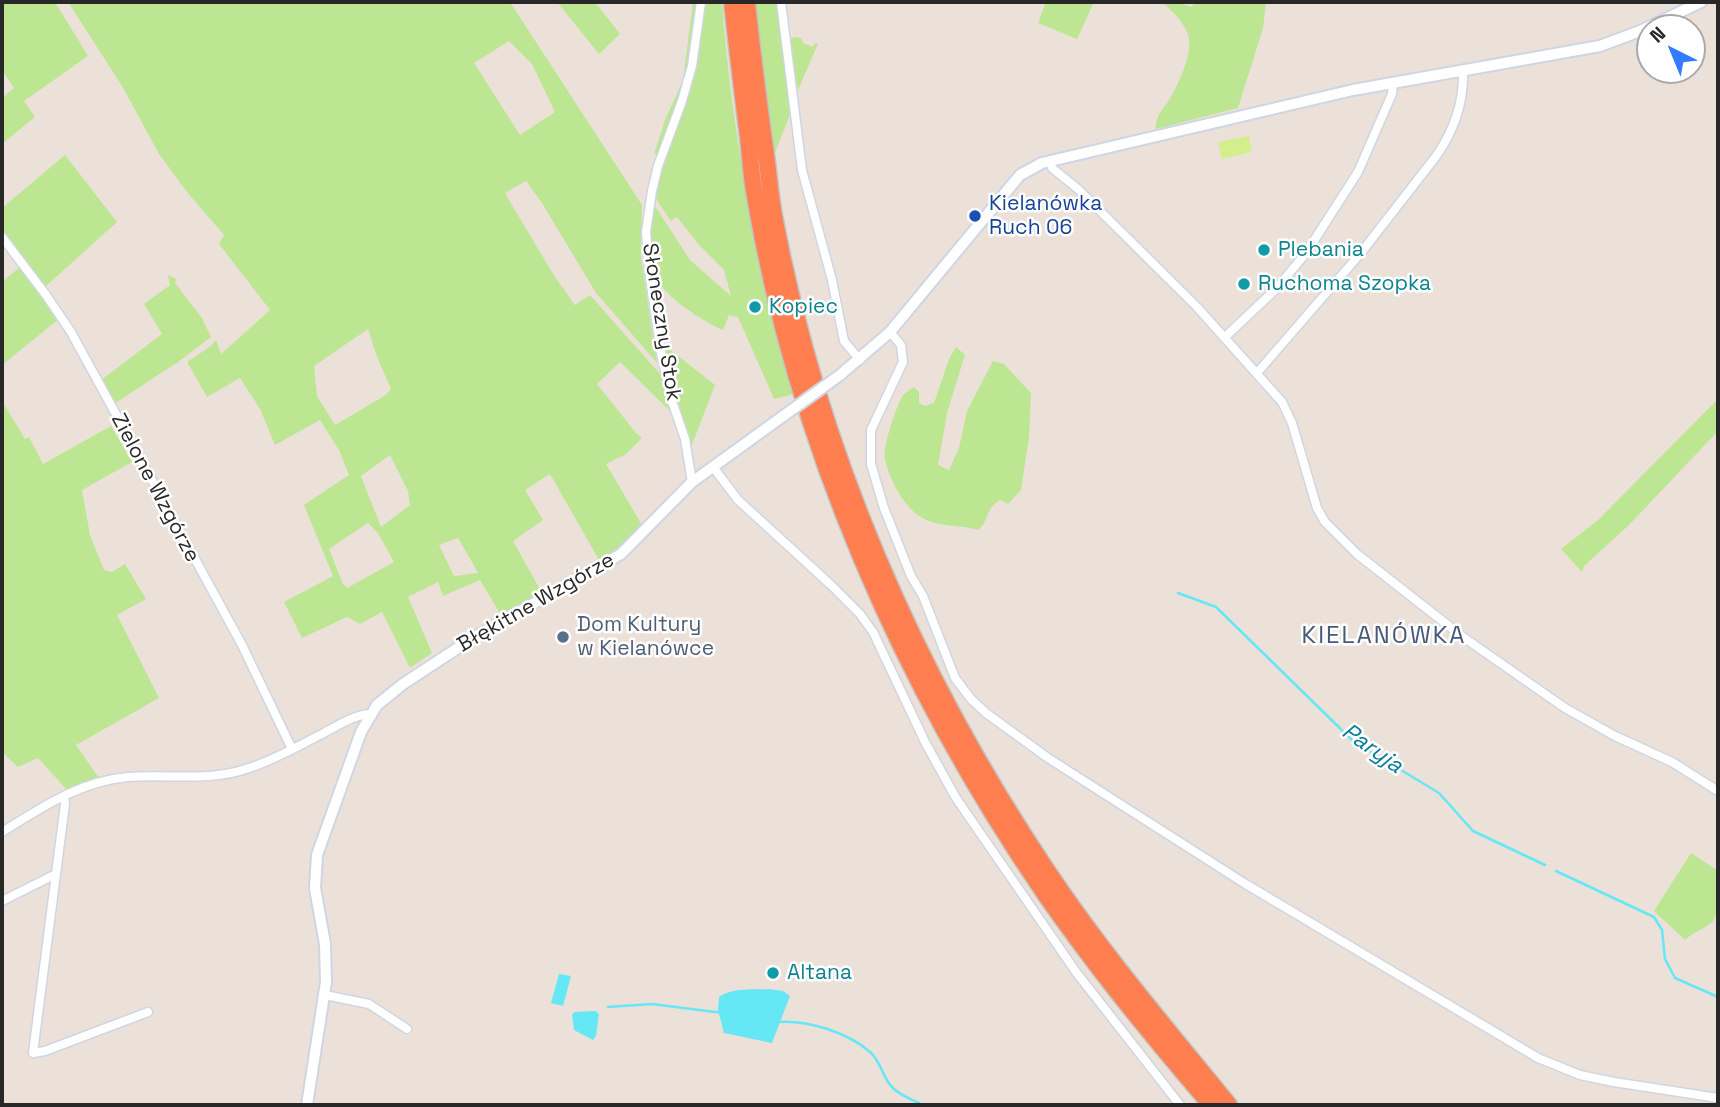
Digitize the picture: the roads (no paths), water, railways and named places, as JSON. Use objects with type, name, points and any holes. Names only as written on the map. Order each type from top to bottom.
[{"type":"highway","points":[[732,2],[754,189],[773,281],[813,426],[834,490],[877,594],[933,708],[993,815],[1081,944],[1211,1105]]},
{"type":"highway","points":[[747,2],[768,185],[793,304],[842,468],[903,617],[942,697],[1049,873],[1128,981],[1229,1105]]},
{"type":"street","name":"Słoneczny Stok","points":[[692,482],[685,439],[672,401],[661,353],[646,232],[655,178],[688,83],[701,2]]},
{"type":"street","points":[[780,2],[802,170],[808,197],[832,280],[845,341],[860,360]]},
{"type":"street","name":"Błękitne Wzgórze","points":[[370,714],[396,690],[473,638],[621,554],[692,482],[860,360],[890,332],[1020,175],[1061,158],[1315,98],[1600,46],[1640,31],[1701,2]]},
{"type":"street","points":[[1257,373],[1374,236],[1437,155],[1446,141],[1461,100],[1463,71]]},
{"type":"street","points":[[1225,337],[1277,288],[1306,253],[1358,172],[1392,94],[1393,83]]},
{"type":"street","points":[[1061,158],[1070,182]]},
{"type":"street","points":[[1050,161],[1052,167],[1225,337],[1282,402],[1293,423],[1308,482],[1321,515],[1357,554],[1444,623],[1557,703],[1590,724],[1672,762],[1718,791]]},
{"type":"street","name":"Zielone Wzgórze","points":[[2,237],[66,325],[242,645],[292,749]]},
{"type":"street","points":[[890,332],[901,345],[903,362],[871,430],[871,464],[884,508],[955,678],[979,706],[1048,758],[1244,883],[1538,1058],[1580,1075],[1718,1098]]},
{"type":"street","points":[[713,467],[738,500],[860,614],[873,632],[926,744],[956,798],[1076,972],[1180,1105]]},
{"type":"street","points":[[2,832],[88,785],[128,777],[225,774],[247,769],[353,718],[370,714]]},
{"type":"street","points":[[307,1105],[327,968],[315,880],[317,855],[370,714]]},
{"type":"street","points":[[64,796],[33,1053],[45,1051],[148,1012]]},
{"type":"street","points":[[2,901],[56,874]]},
{"type":"street","points":[[325,995],[369,1004],[407,1029]]},
{"type":"water","points":[[559,974],[571,976],[563,1006],[551,1003]]},
{"type":"water","points":[[737,990],[783,991],[790,996],[772,1043],[724,1033],[718,1010],[719,997]]},
{"type":"water","points":[[595,1011],[599,1014],[593,1040],[574,1030],[572,1014]]},
{"type":"waterway","name":"Paryja","points":[[1178,593],[1216,607],[1353,741],[1439,793],[1473,831],[1545,865]]},
{"type":"waterway","name":"Paryja","points":[[1556,871],[1654,917],[1662,930],[1665,959],[1675,978],[1718,997]]},
{"type":"waterway","points":[[608,1007],[652,1004],[723,1013]]},
{"type":"waterway","points":[[778,1022],[814,1025],[839,1033],[861,1045],[874,1056],[894,1089],[922,1105]]},
{"type":"place","name":"Kielanówka Ruch 06","points":[[975,216]]},
{"type":"place","name":"Plebania","points":[[1264,250]]},
{"type":"place","name":"Ruchoma Szopka","points":[[1244,284]]},
{"type":"place","name":"Kopiec","points":[[755,307]]},
{"type":"place","name":"Dom Kultury w Kielanówce","points":[[563,637]]},
{"type":"place","name":"Altana","points":[[773,973]]},
{"type":"district","name":"KIELANÓWKA","points":[[1384,636]]}]
